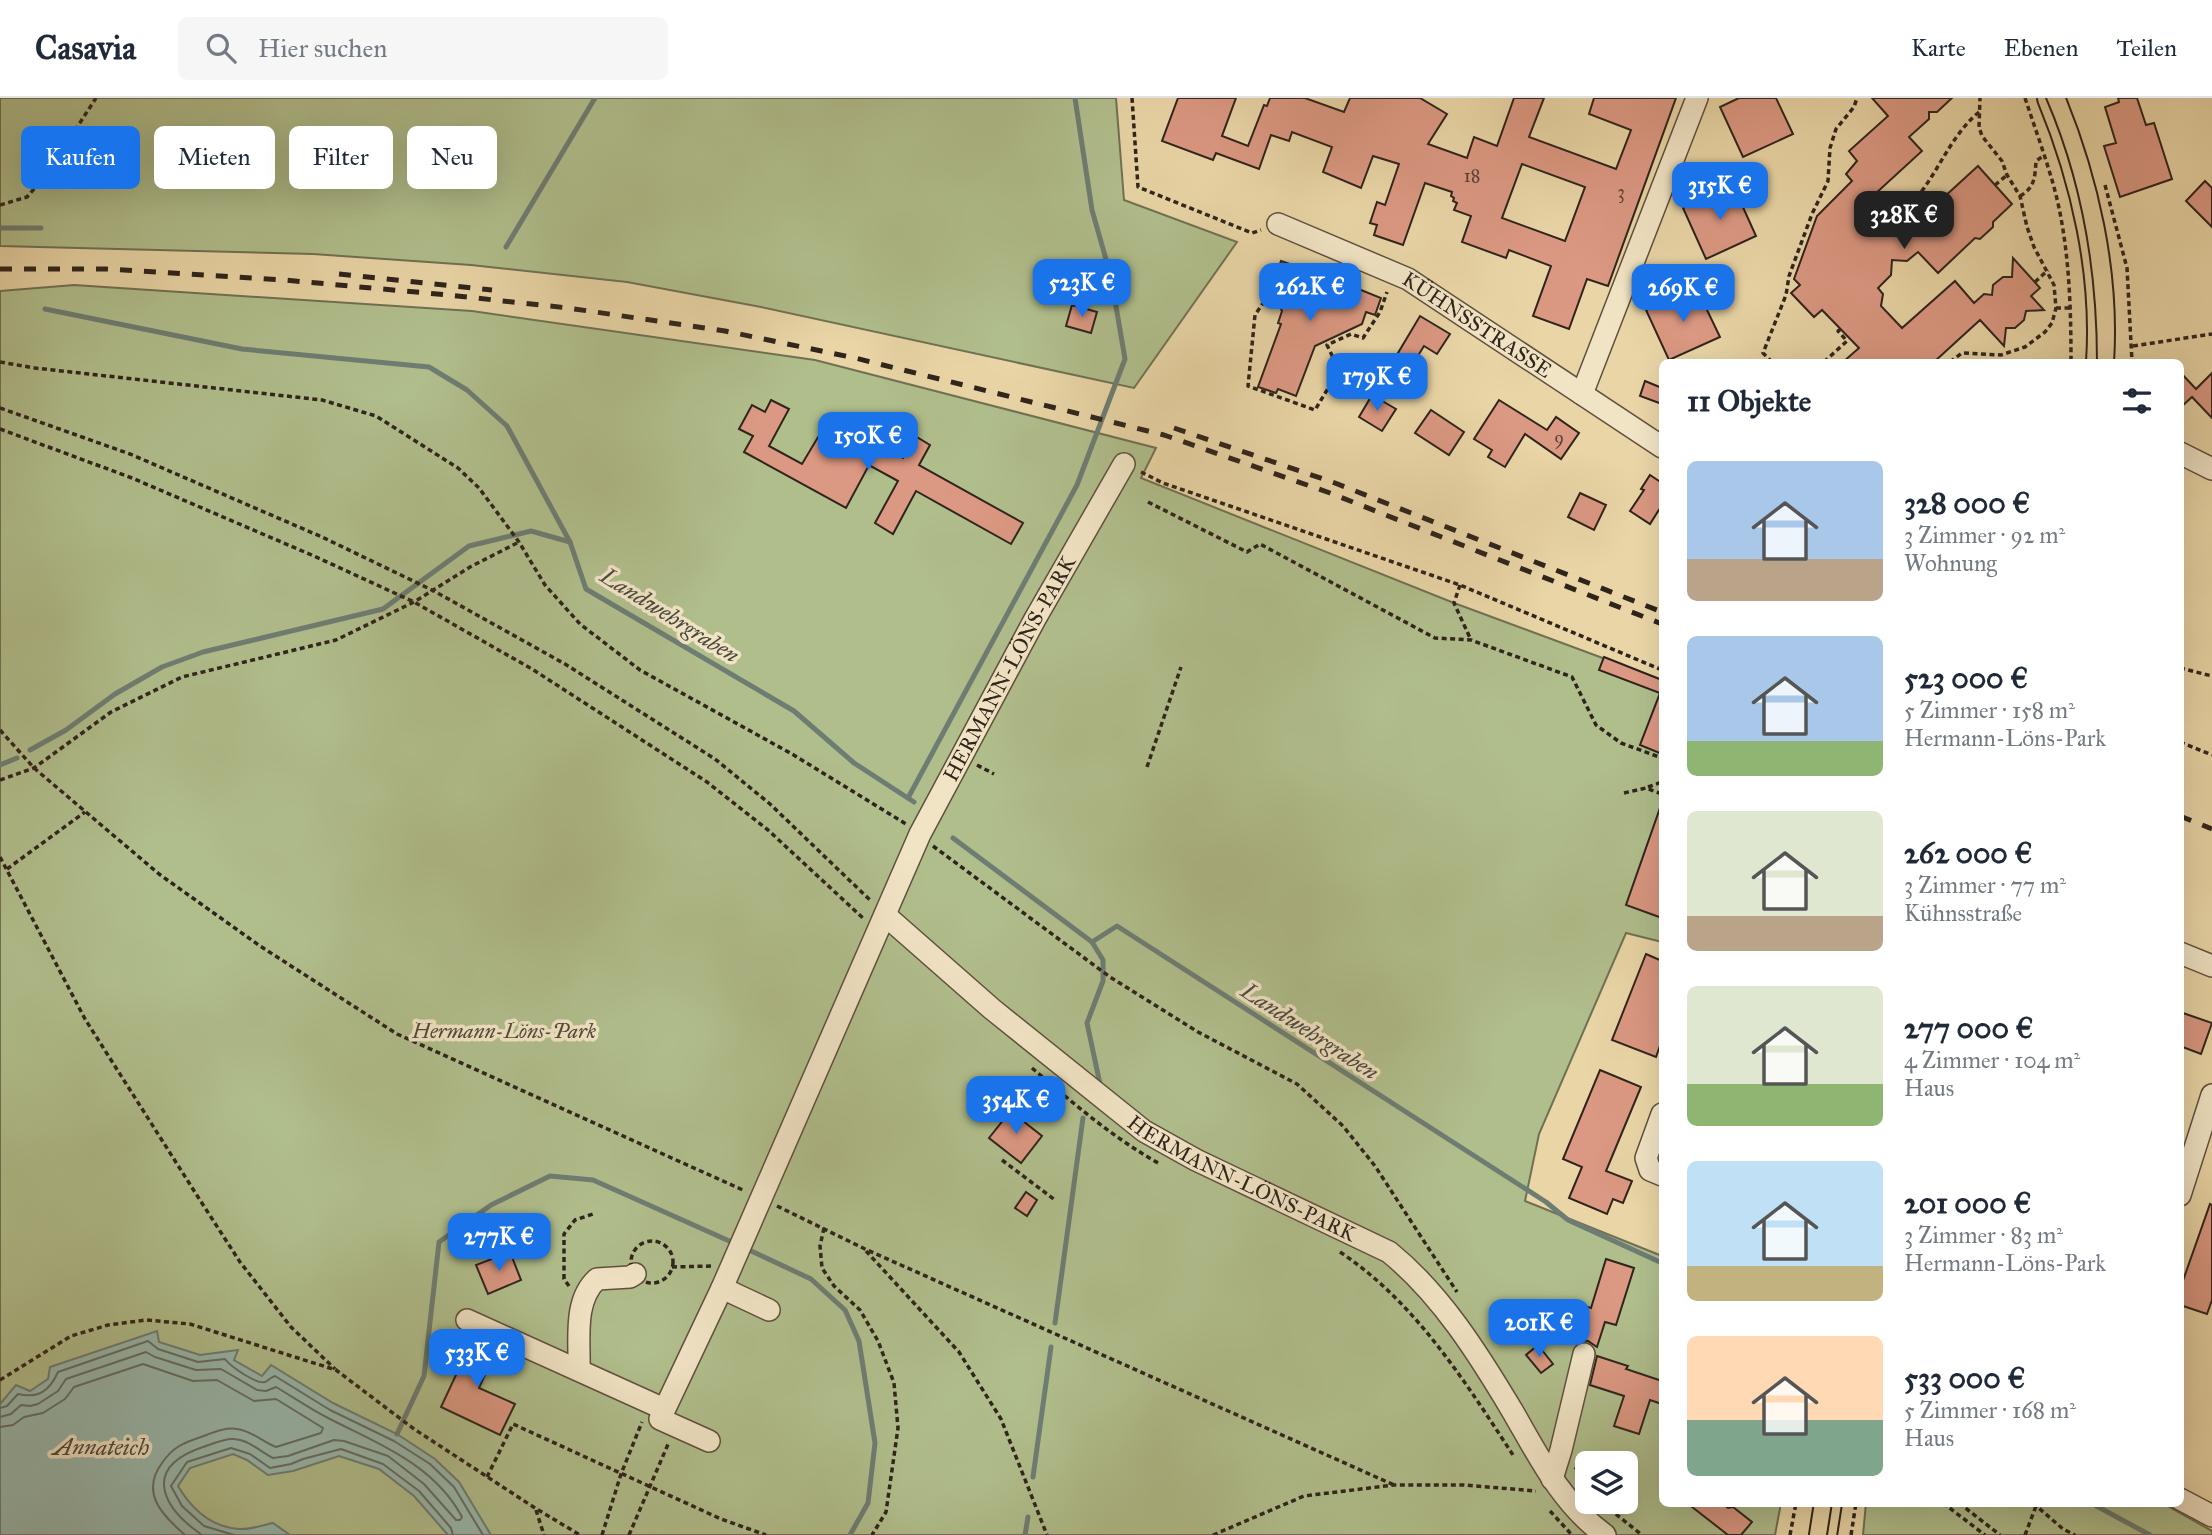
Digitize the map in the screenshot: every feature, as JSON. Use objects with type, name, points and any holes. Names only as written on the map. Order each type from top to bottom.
[{"type":"main road","points":[[2051,98],[2077,170],[2088,218],[2099,289],[2100,359]]},
{"type":"main road","points":[[1823,1535],[1827,1507]]},
{"type":"street","points":[[1582,394],[1697,98]]},
{"type":"street","name":"KÜHNSSTRASSE","points":[[1278,225],[1417,285],[1659,445]]},
{"type":"street","points":[[2184,455],[2212,469]]},
{"type":"street","name":"HERMANN-LÖNS-PARK","points":[[658,1411],[741,1246],[770,1203],[920,834],[1035,619],[1130,467]]},
{"type":"street","name":"HERMANN-LÖNS-PARK","points":[[882,924],[1144,1131],[1196,1160],[1390,1252],[1429,1289],[1470,1345],[1544,1485],[1605,1535]]},
{"type":"street","points":[[2184,955],[2212,966]]},
{"type":"street","points":[[2184,1182],[2212,1095]]},
{"type":"street","points":[[1659,1122],[1646,1158],[1650,1170],[1659,1174]]},
{"type":"street","points":[[579,1370],[581,1305],[588,1288],[597,1279],[629,1277],[635,1274]]},
{"type":"street","points":[[722,1288],[769,1310]]},
{"type":"street","points":[[467,1320],[579,1370],[709,1441]]},
{"type":"street","points":[[1544,1485],[1561,1450],[1584,1354]]},
{"type":"street","points":[[2184,1501],[2212,1516]]},
{"type":"path","points":[[0,205],[27,197],[46,176],[96,98]]},
{"type":"path","points":[[1132,98],[1139,187],[1252,233]]},
{"type":"path","points":[[1769,359],[1763,353],[1786,295],[1789,276],[1812,214],[1828,181],[1830,148],[1836,129],[1854,107],[1857,98]]},
{"type":"path","points":[[1954,359],[1962,353],[2001,355],[2025,347],[2045,332],[2052,323],[2056,308],[2054,285],[2034,247],[2020,195],[2007,175],[2002,161],[1982,136],[1980,98]]},
{"type":"path","points":[[2025,98],[2052,182],[2063,237],[2071,308],[2071,359]]},
{"type":"path","points":[[1921,223],[1907,208],[1927,184],[1955,136],[1979,112]]},
{"type":"path","points":[[2020,195],[2031,189],[2036,160],[2043,155]]},
{"type":"path","points":[[1995,185],[2007,175]]},
{"type":"path","points":[[2035,282],[2048,270]]},
{"type":"path","points":[[1274,287],[1255,315],[1248,386],[1315,410],[1339,370],[1327,345],[1351,334],[1363,338],[1380,312],[1394,273]]},
{"type":"path","points":[[2056,308],[2071,308]]},
{"type":"path","points":[[1827,359],[1847,341],[1838,331],[1841,329]]},
{"type":"path","points":[[2133,346],[2212,334]]},
{"type":"path","points":[[0,362],[322,400],[376,416],[458,468],[479,488],[545,585],[580,624],[639,670],[792,754],[920,834],[1110,977],[1198,1032],[1297,1084],[1343,1126],[1375,1166],[1464,1302]]},
{"type":"path","points":[[0,408],[130,454],[322,537],[434,591],[565,664],[715,759],[770,804],[882,924]]},
{"type":"path","points":[[0,429],[132,478],[393,592],[532,669],[707,782],[882,924]]},
{"type":"path","points":[[1130,467],[1163,483],[1460,586],[1659,669]]},
{"type":"path","points":[[1148,502],[1247,552],[1260,544],[1435,638],[1471,640],[1572,677],[1596,725],[1621,743],[1659,757]]},
{"type":"path","points":[[0,780],[34,768],[111,712],[182,677],[336,640],[414,603],[470,567],[518,542]]},
{"type":"path","points":[[1460,586],[1454,603],[1471,640]]},
{"type":"path","points":[[1147,767],[1181,667]]},
{"type":"path","points":[[2184,669],[2212,676]]},
{"type":"path","points":[[0,730],[34,768],[159,874],[260,946],[397,1034],[770,1203],[865,1249],[1394,1485]]},
{"type":"path","points":[[2184,744],[2212,755]]},
{"type":"path","points":[[976,764],[994,774]]},
{"type":"path","points":[[1624,793],[1659,783]]},
{"type":"path","points":[[1646,788],[1659,793]]},
{"type":"path","points":[[6,869],[85,812]]},
{"type":"path","points":[[0,857],[85,1019],[240,1262],[291,1327],[336,1370],[414,1429],[580,1535]]},
{"type":"path","points":[[1027,1064],[1100,1125],[1164,1167]]},
{"type":"path","points":[[1002,1160],[1055,1200]]},
{"type":"path","points":[[770,1203],[774,1216]]},
{"type":"path","points":[[581,1305],[564,1279],[564,1234],[575,1220],[593,1214]]},
{"type":"path","points":[[824,1228],[820,1246],[822,1268],[834,1286],[860,1310],[878,1341],[894,1383],[898,1428],[886,1512],[873,1535]]},
{"type":"path","points":[[647,1241],[661,1243],[671,1253],[672,1267],[665,1278],[646,1282],[635,1274],[632,1255],[647,1241]]},
{"type":"path","points":[[1333,1247],[1364,1268],[1429,1333],[1516,1459]]},
{"type":"path","points":[[865,1249],[959,1353],[1000,1419],[1046,1535]]},
{"type":"path","points":[[672,1267],[713,1266]]},
{"type":"path","points":[[0,1380],[71,1336],[108,1325],[146,1320],[190,1324],[336,1370]]},
{"type":"path","points":[[602,1535],[621,1474],[658,1411]]},
{"type":"path","points":[[487,1477],[513,1424],[721,1519],[766,1535]]},
{"type":"path","points":[[1561,1450],[1575,1467]]},
{"type":"path","points":[[1530,1480],[1544,1485]]},
{"type":"path","points":[[1213,1535],[1304,1496],[1394,1485],[1544,1485]]},
{"type":"path","points":[[1544,1501],[1557,1521],[1572,1535]]},
{"type":"path","points":[[1790,1535],[1795,1507]]},
{"type":"path","points":[[1851,1535],[1855,1507]]},
{"type":"path","points":[[1948,1507],[1985,1535]]},
{"type":"path","points":[[1964,1507],[2000,1535]]},
{"type":"path","points":[[2025,1535],[2034,1507]]},
{"type":"path","points":[[2037,1507],[2063,1529],[2075,1535]]},
{"type":"path","points":[[535,1508],[544,1535]]},
{"type":"path","points":[[1616,1514],[1642,1535]]},
{"type":"green space","points":[[0,98],[1116,98],[1124,200],[1237,242],[1134,388],[761,307],[627,282],[471,265],[313,254],[0,246]]},
{"type":"green space","name":"Hermann-Löns-Park","points":[[74,285],[472,311],[815,360],[1156,448],[1141,478],[1454,603],[1659,679],[1659,941],[1626,933],[1539,1134],[1525,1201],[1659,1255],[1659,1507],[1780,1507],[1775,1535],[0,1535],[0,291]]},
{"type":"green space","points":[[1866,1507],[2169,1507],[2212,1531],[2212,1535],[1863,1535]]},
{"type":"water","name":"Annateich","points":[[157,1331],[159,1342],[200,1355],[238,1350],[234,1360],[262,1376],[271,1365],[333,1403],[397,1434],[435,1459],[459,1482],[491,1535],[448,1535],[414,1496],[379,1469],[339,1456],[293,1471],[268,1475],[233,1454],[190,1468],[178,1486],[183,1494],[196,1509],[219,1525],[243,1529],[273,1523],[290,1535],[0,1535],[0,1404],[16,1385],[30,1391],[48,1379],[50,1367]]},
{"type":"building","points":[[1178,98],[1236,98],[1222,136],[1248,146],[1264,105],[1267,106],[1270,98],[1305,98],[1344,112],[1350,98],[1420,98],[1447,114],[1428,144],[1467,158],[1474,137],[1497,146],[1514,98],[1544,98],[1529,137],[1616,169],[1631,130],[1589,114],[1594,98],[1676,98],[1608,286],[1587,279],[1569,329],[1533,316],[1551,266],[1509,250],[1506,258],[1462,242],[1471,216],[1454,210],[1457,203],[1453,201],[1452,192],[1425,183],[1403,245],[1374,235],[1377,225],[1370,223],[1377,202],[1385,205],[1399,164],[1373,156],[1361,188],[1323,172],[1332,147],[1292,132],[1289,141],[1271,135],[1259,169],[1216,153],[1213,160],[1162,141]],"holes":[[[1522,164],[1585,187],[1565,241],[1502,218]]]},
{"type":"building","points":[[1739,98],[1776,98],[1793,134],[1743,157],[1720,107]]},
{"type":"building","points":[[1872,98],[1952,98],[1937,112],[1929,112],[1929,119],[1909,137],[1922,151],[1875,194],[1908,230],[1978,166],[2012,204],[1993,222],[1993,227],[1980,239],[1975,238],[1938,273],[1918,252],[1907,261],[1892,260],[1891,275],[1878,288],[1883,294],[1881,306],[1902,328],[1955,281],[1974,303],[1984,294],[1992,295],[1993,285],[2003,277],[2012,277],[2013,258],[2040,288],[2031,296],[2044,310],[2026,311],[2024,320],[2015,328],[2006,328],[2004,346],[1980,320],[1937,359],[1846,359],[1859,348],[1822,310],[1814,317],[1791,293],[1800,285],[1794,279],[1817,216],[1852,181],[1846,174],[1857,161],[1849,151],[1888,116]]},
{"type":"building","points":[[2118,98],[2137,98],[2146,125],[2154,123],[2172,179],[2120,197],[2104,146],[2116,143],[2105,107],[2119,102]]},
{"type":"building","points":[[2205,181],[2212,188],[2212,227],[2186,201]]},
{"type":"building","points":[[1733,185],[1756,236],[1706,259],[1683,208]]},
{"type":"building","points":[[1281,261],[1304,267],[1381,298],[1375,315],[1366,312],[1362,324],[1315,346],[1296,396],[1278,389],[1276,393],[1258,387],[1281,324],[1278,323],[1282,311],[1275,296],[1297,286],[1275,278]]},
{"type":"building","points":[[1696,287],[1720,337],[1669,359],[1646,310]]},
{"type":"building","points":[[1072,305],[1097,312],[1091,333],[1066,326]]},
{"type":"building","points":[[1420,316],[1450,334],[1437,354],[1424,346],[1414,362],[1398,353]]},
{"type":"building","points":[[2212,373],[2212,418],[2192,397],[2184,404],[2184,376],[2196,389]]},
{"type":"building","points":[[1645,381],[1659,387],[1659,403],[1640,396]]},
{"type":"building","points":[[1372,395],[1396,409],[1382,431],[1359,417]]},
{"type":"building","points":[[771,400],[789,409],[769,446],[802,464],[830,417],[903,458],[915,436],[930,445],[919,465],[1023,523],[1011,544],[916,491],[893,534],[875,523],[898,481],[869,465],[846,508],[744,452],[753,436],[739,429],[752,405],[765,412]]},
{"type":"building","points":[[1499,400],[1547,430],[1556,417],[1579,433],[1561,459],[1525,434],[1505,467],[1488,457],[1492,450],[1474,439]]},
{"type":"building","points":[[1431,410],[1464,432],[1449,455],[1415,433]]},
{"type":"building","points":[[1650,475],[1659,481],[1659,510],[1650,524],[1630,511],[1644,490],[1641,489]]},
{"type":"building","points":[[1580,493],[1606,505],[1594,530],[1568,517]]},
{"type":"building","points":[[1604,657],[1659,679],[1659,693],[1599,670]]},
{"type":"building","points":[[1659,696],[1659,753],[1640,745]]},
{"type":"building","points":[[1659,811],[1659,917],[1626,905]]},
{"type":"building","points":[[1646,954],[1659,960],[1659,1048],[1656,1057],[1612,1040]]},
{"type":"building","points":[[2184,1013],[2212,1023],[2201,1054],[2184,1048]]},
{"type":"building","points":[[1600,1070],[1641,1087],[1606,1171],[1632,1181],[1623,1203],[1613,1199],[1607,1214],[1569,1198],[1582,1167],[1563,1159]]},
{"type":"building","points":[[1013,1108],[1025,1117],[1023,1121],[1042,1136],[1021,1163],[989,1138]]},
{"type":"building","points":[[1026,1192],[1037,1200],[1027,1216],[1015,1208]]},
{"type":"building","points":[[2210,1204],[2212,1300],[2207,1314],[2184,1306],[2184,1278]]},
{"type":"building","points":[[510,1252],[521,1280],[488,1294],[476,1265]]},
{"type":"building","points":[[1606,1259],[1634,1268],[1616,1325],[1605,1322],[1597,1347],[1588,1341],[1570,1339],[1581,1305],[1591,1308]]},
{"type":"building","points":[[461,1331],[497,1348],[479,1388],[515,1404],[500,1435],[441,1407],[470,1345],[457,1339]]},
{"type":"building","points":[[1538,1345],[1553,1364],[1541,1373],[1526,1355]]},
{"type":"building","points":[[1597,1356],[1659,1380],[1659,1403],[1650,1400],[1639,1434],[1614,1426],[1624,1396],[1590,1385]]},
{"type":"building","points":[[1692,1507],[1733,1507],[1752,1522],[1741,1535],[1728,1535]]},
{"type":"waterway","points":[[506,247],[595,98]]},
{"type":"waterway","points":[[908,798],[1077,485],[1125,359],[1111,277],[1092,210],[1075,98]]},
{"type":"waterway","points":[[0,228],[41,228]]},
{"type":"waterway","points":[[45,309],[242,349],[429,367],[467,390],[507,426],[570,542]]},
{"type":"waterway","name":"Landwehrgraben","points":[[30,750],[66,730],[115,694],[162,667],[203,652],[383,609],[469,546],[531,531],[570,542],[586,589],[794,711],[854,763],[914,802]]},
{"type":"waterway","name":"Landwehrgraben","points":[[0,765],[17,758]]},
{"type":"waterway","name":"Landwehrgraben","points":[[953,838],[1092,942],[1117,926],[1546,1202],[1568,1220],[1659,1262]]},
{"type":"waterway","points":[[1092,942],[1103,960],[1103,981],[1087,1023],[1100,1084]]},
{"type":"waterway","points":[[1055,1323],[1083,1118]]},
{"type":"waterway","points":[[397,1434],[424,1376],[439,1242],[491,1205],[550,1176],[593,1180],[736,1244]]},
{"type":"waterway","points":[[745,1248],[811,1279],[845,1310],[859,1341],[875,1443],[868,1503],[850,1535]]},
{"type":"waterway","points":[[1033,1477],[1051,1347]]},
{"type":"waterway","name":"Landwehrgraben","points":[[2098,1507],[2150,1535]]},
{"type":"waterway","points":[[1025,1535],[1028,1517]]},
{"type":"tram line","points":[[2046,98],[2069,162],[2085,227],[2094,294],[2097,359]]},
{"type":"tram line","points":[[1827,1535],[1831,1507]]},
{"type":"railway","points":[[0,269],[106,269],[284,280],[448,295],[568,308],[725,331],[855,358],[1164,435],[1330,493],[1659,623]]},
{"type":"railway","points":[[339,274],[492,290]]},
{"type":"railway","points":[[1174,428],[1335,483],[1659,611]]},
{"type":"railway","points":[[2184,818],[2212,829]]}]
